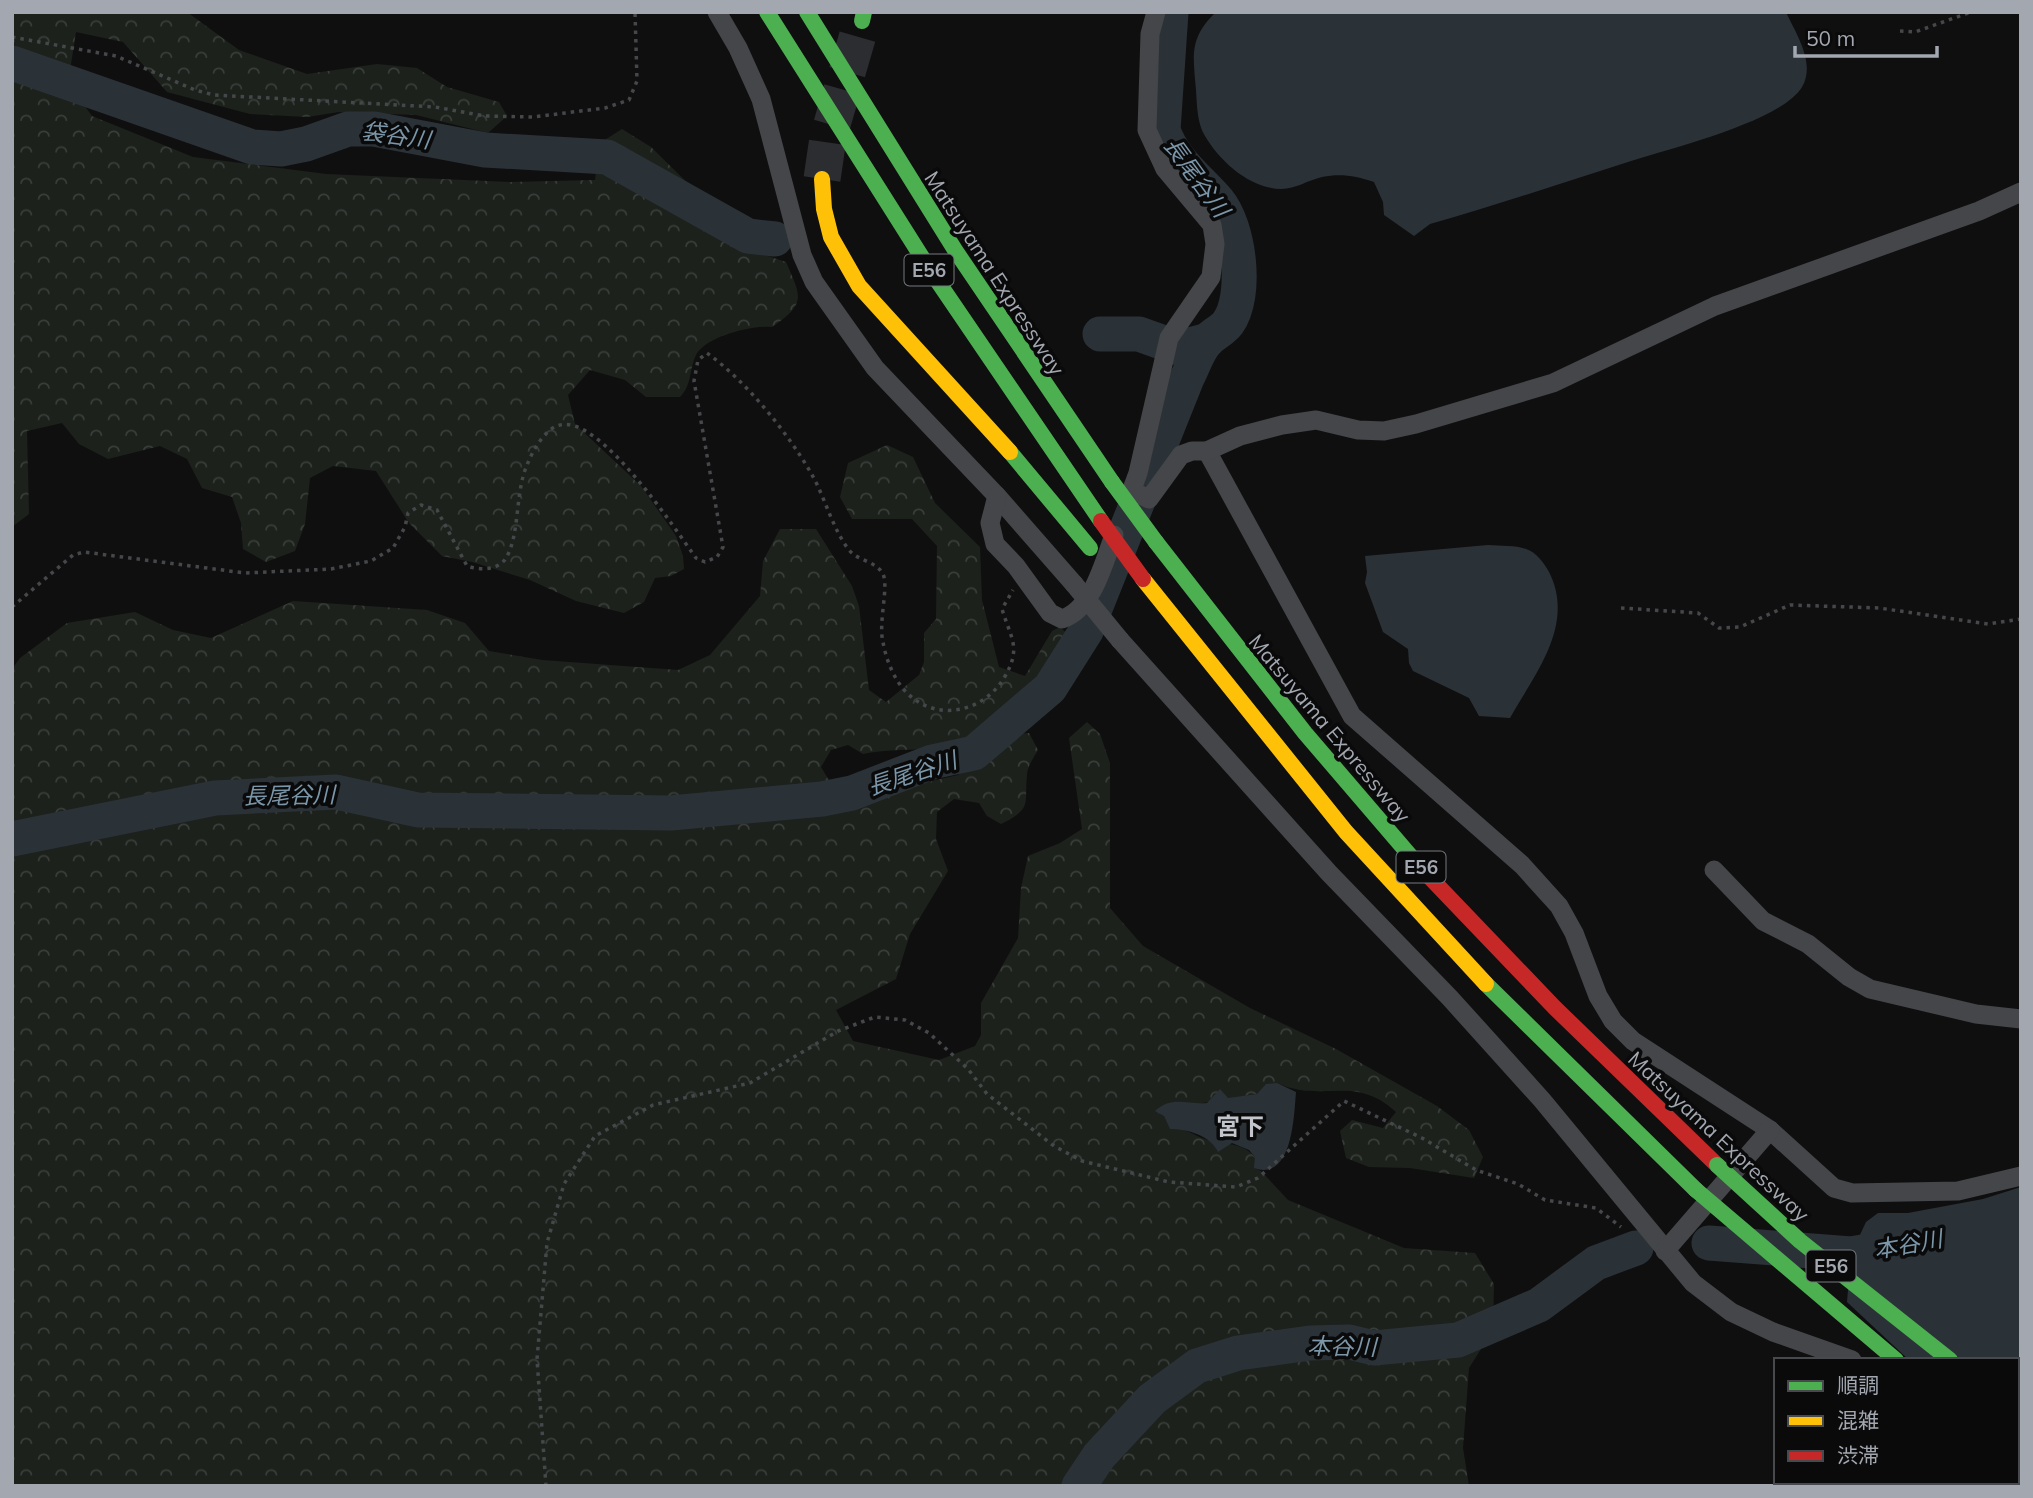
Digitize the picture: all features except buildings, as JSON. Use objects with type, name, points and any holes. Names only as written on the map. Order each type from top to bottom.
[{"type":"highway","name":"E56","points":[[767,12],[882,199],[1026,417],[1143,579],[1289,766],[1459,956],[1696,1190],[1894,1358]]},
{"type":"highway","name":"Matsuyama Expressway","points":[[807,12],[891,153],[1050,395],[1156,542],[1262,680],[1400,845],[1479,931],[1596,1050],[1717,1165],[1800,1241],[1947,1358]]},
{"type":"highway","points":[[822,179],[824,209],[831,237],[859,286],[990,428],[1116,580]]},
{"type":"highway","points":[[1247,735],[1459,956]]},
{"type":"street","points":[[717,12],[738,48],[761,99],[802,255],[814,282],[875,368],[997,496],[1120,640],[1329,873],[1450,998],[1542,1100],[1693,1283],[1731,1312],[1773,1332],[1846,1358]]},
{"type":"street","points":[[997,496],[990,532],[995,544],[1016,566],[1050,613],[1062,619],[1072,616],[1093,588],[1140,495],[1169,338],[1211,277],[1215,244],[1212,225],[1165,169],[1147,130],[1150,34],[1156,12]]},
{"type":"street","points":[[1140,495],[1181,456],[1192,451],[1207,451],[1250,433],[1316,420],[1358,430],[1395,429],[1553,383],[1714,306],[1979,211],[2021,192]]},
{"type":"street","points":[[1207,451],[1352,716],[1522,865],[1559,906],[1574,933],[1598,996],[1613,1021],[1633,1041],[1770,1130],[1834,1188],[1853,1193],[1958,1191],[2021,1176]]},
{"type":"street","points":[[1714,870],[1763,921],[1808,944],[1849,977],[1870,989],[1976,1014],[2021,1019]]},
{"type":"street","points":[[1665,1251],[1770,1130]]},
{"type":"path","points":[[12,37],[116,56],[195,90],[214,95],[435,107],[485,116],[533,117],[605,108],[629,100],[637,81],[635,12]]},
{"type":"path","points":[[1900,32],[1915,32],[1971,12]]},
{"type":"path","points":[[12,607],[72,555],[84,552],[245,573],[306,572],[371,561],[393,548],[405,527],[408,513],[421,505],[437,510],[467,566],[486,569],[496,566],[506,557],[510,546],[520,483],[527,463],[545,434],[561,424],[580,428],[605,446],[645,485],[696,558],[705,562],[717,557],[723,547],[694,381],[698,360],[707,353],[764,408],[811,472],[848,549],[882,572],[886,583],[880,613],[883,642],[896,680],[909,696],[928,706],[947,711],[968,708],[983,702],[999,685],[1014,660],[1016,647],[1002,609],[1009,594],[1025,580]]},
{"type":"path","points":[[1621,608],[1698,613],[1719,628],[1740,627],[1790,605],[1879,608],[1988,624],[2021,619]]},
{"type":"path","points":[[546,1486],[537,1359],[547,1243],[564,1184],[595,1136],[653,1105],[750,1083],[838,1031],[875,1017],[905,1020],[929,1033],[968,1069],[987,1094],[1054,1146],[1082,1161],[1169,1182],[1236,1187],[1258,1178],[1344,1101],[1422,1138],[1476,1170],[1518,1184],[1545,1200],[1595,1208],[1626,1231],[1650,1232]]},
{"type":"green space","points":[[12,12],[187,12],[239,50],[307,74],[377,64],[417,68],[447,87],[499,102],[507,116],[488,133],[416,115],[339,112],[307,117],[250,114],[167,92],[123,42],[76,32],[68,83],[92,116],[193,157],[326,174],[510,182],[595,180],[600,143],[622,129],[651,147],[713,208],[738,246],[786,262],[798,299],[791,312],[772,327],[731,333],[701,348],[696,355],[687,387],[680,397],[646,397],[625,380],[590,370],[568,395],[575,424],[641,486],[676,536],[684,569],[671,576],[655,578],[644,602],[624,613],[576,601],[530,580],[472,562],[442,556],[409,523],[376,471],[333,466],[310,478],[305,524],[295,551],[266,562],[243,549],[241,523],[232,497],[202,488],[187,459],[160,446],[108,459],[79,444],[62,423],[27,431],[29,514],[12,527]]},
{"type":"green space","points":[[887,445],[913,457],[935,503],[980,547],[982,600],[999,667],[1025,676],[1052,631],[1060,627],[1073,639],[1065,659],[1050,678],[1012,716],[980,741],[939,749],[863,754],[848,745],[831,750],[821,767],[830,782],[855,782],[887,791],[958,775],[984,758],[1009,734],[1029,733],[1038,750],[1027,772],[1025,805],[1011,819],[1001,824],[987,816],[979,803],[954,799],[937,812],[936,839],[948,871],[910,934],[896,979],[836,1010],[853,1041],[939,1060],[975,1046],[981,1035],[981,1003],[1018,938],[1021,888],[1028,856],[1060,843],[1082,829],[1069,738],[1087,722],[1100,734],[1110,763],[1110,908],[1143,946],[1250,1008],[1336,1049],[1437,1106],[1469,1130],[1483,1157],[1474,1178],[1410,1168],[1369,1167],[1346,1158],[1340,1131],[1352,1120],[1383,1128],[1396,1112],[1381,1100],[1352,1091],[1309,1091],[1277,1083],[1257,1094],[1190,1105],[1164,1116],[1170,1128],[1237,1146],[1249,1152],[1255,1157],[1255,1168],[1288,1200],[1404,1248],[1475,1253],[1494,1284],[1493,1330],[1469,1368],[1463,1448],[1469,1486],[12,1486],[12,669],[20,658],[67,623],[135,612],[173,630],[211,638],[293,601],[427,610],[465,623],[489,651],[542,660],[678,670],[710,655],[760,596],[763,561],[780,529],[816,529],[852,586],[859,606],[869,690],[886,702],[919,675],[924,662],[924,633],[936,619],[937,546],[912,519],[852,519],[840,497],[848,463]]},
{"type":"water","points":[[1216,12],[1786,12],[1803,49],[1806,78],[1790,100],[1748,123],[1430,224],[1414,236],[1384,215],[1383,202],[1374,182],[1336,175],[1317,178],[1286,189],[1269,188],[1237,172],[1219,156],[1200,125],[1194,67],[1197,39],[1207,21]]},
{"type":"water","points":[[1488,545],[1517,547],[1533,553],[1549,572],[1556,592],[1558,611],[1549,649],[1510,718],[1479,716],[1469,698],[1413,671],[1409,663],[1408,649],[1383,632],[1365,583],[1365,556]]},
{"type":"water","points":[[1277,1083],[1296,1092],[1294,1115],[1284,1156],[1277,1165],[1267,1170],[1254,1168],[1255,1157],[1249,1150],[1232,1143],[1218,1152],[1215,1146],[1198,1134],[1170,1129],[1164,1116],[1155,1111],[1174,1102],[1207,1103],[1220,1089],[1228,1098],[1257,1094],[1266,1084]]},
{"type":"water","points":[[2021,1187],[2021,1397],[2019,1358],[1907,1358],[1847,1302],[1851,1254],[1866,1222],[1878,1213],[1908,1213],[1983,1199]]},
{"type":"waterway","name":"長尾谷川","points":[[12,839],[215,798],[336,792],[418,810],[671,813],[822,799],[852,793],[932,762],[974,753],[1050,688],[1086,631],[1187,378],[1201,349],[1228,323],[1238,296],[1236,243],[1225,212],[1173,151],[1163,130],[1171,12]]},
{"type":"waterway","name":"袋谷川","points":[[12,63],[252,147],[281,149],[306,144],[348,129],[374,129],[485,150],[607,157],[748,236],[775,239]]},
{"type":"waterway","name":"袋谷川","points":[[1100,334],[1139,334],[1178,348],[1205,341]]},
{"type":"waterway","name":"本谷川","points":[[1709,1243],[1851,1254],[1897,1246]]},
{"type":"waterway","name":"本谷川","points":[[1079,1486],[1099,1456],[1152,1399],[1197,1366],[1238,1353],[1310,1343],[1349,1342],[1374,1348],[1458,1340],[1539,1305],[1596,1263],[1636,1248]]},
{"type":"tunnel","points":[[822,179],[828,138],[862,21]]},
{"type":"traffic: fast","points":[[767,12],[930,270],[1101,521]]},
{"type":"traffic: fast","points":[[807,12],[955,250],[1112,482]]},
{"type":"traffic: fast","points":[[862,21],[864,12]]},
{"type":"traffic: fast","points":[[1010,452],[1090,548]]},
{"type":"traffic: fast","points":[[1112,482],[1156,542]]},
{"type":"traffic: fast","points":[[1156,542],[1305,733],[1419,866]]},
{"type":"traffic: fast","points":[[1486,984],[1696,1190]]},
{"type":"traffic: fast","points":[[1717,1165],[1800,1241],[1947,1358]]},
{"type":"traffic: fast","points":[[1696,1190],[1894,1358]]},
{"type":"traffic: slow","points":[[822,179],[824,209],[831,237],[859,286],[1010,452]]},
{"type":"traffic: slow","points":[[1143,579],[1346,832],[1486,984]]},
{"type":"traffic: jam","points":[[1101,521],[1143,579]]},
{"type":"traffic: jam","points":[[1419,866],[1555,1008],[1717,1165]]},
{"type":"district","name":"宮下","points":[[1240,1126]]}]
